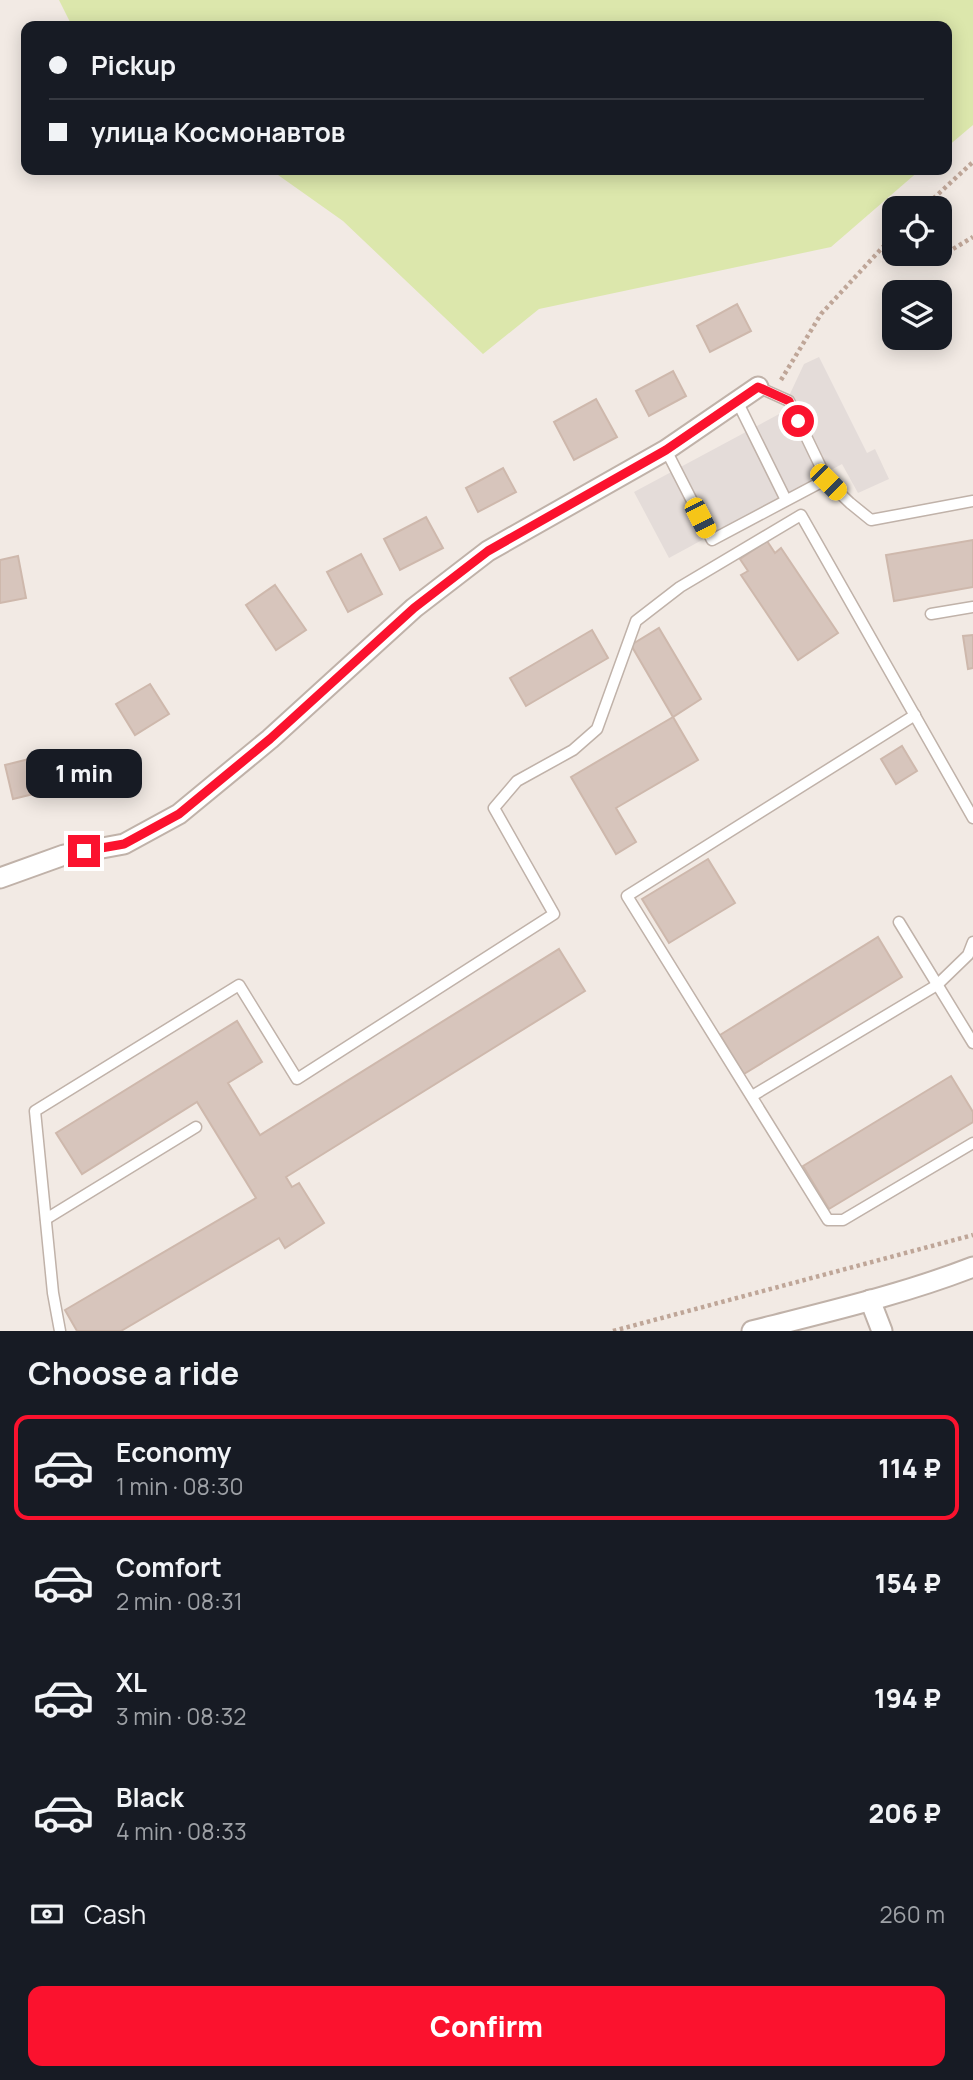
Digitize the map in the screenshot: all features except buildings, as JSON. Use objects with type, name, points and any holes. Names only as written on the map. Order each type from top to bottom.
[{"type":"street","points":[[0,878],[64,855],[124,844],[179,814],[270,739],[414,608],[488,551],[666,450],[737,401],[765,390]]},
{"type":"street","points":[[752,1331],[940,1280],[973,1267]]},
{"type":"street","points":[[870,1300],[883,1331]]},
{"type":"lane","points":[[765,390],[789,401],[827,479],[871,520],[973,501]]},
{"type":"lane","points":[[737,401],[786,500]]},
{"type":"lane","points":[[666,450],[712,540],[827,479]]},
{"type":"lane","points":[[60,1331],[35,1111],[239,985],[297,1079],[554,914],[494,808],[517,780],[573,750],[597,729],[636,621],[680,587],[801,515],[973,818]]},
{"type":"lane","points":[[931,614],[973,607]]},
{"type":"lane","points":[[915,715],[627,896],[828,1220],[844,1220],[973,1143]]},
{"type":"lane","points":[[899,922],[973,1043]]},
{"type":"lane","points":[[752,1096],[937,985],[968,955],[973,942]]},
{"type":"lane","points":[[46,1219],[196,1127]]},
{"type":"path","points":[[936,196],[973,162]]},
{"type":"path","points":[[952,250],[973,237]]},
{"type":"path","points":[[765,390],[821,314],[882,248]]},
{"type":"path","points":[[613,1331],[973,1235]]},
{"type":"shaded area","points":[[819,357],[867,453],[875,449],[889,479],[858,493],[842,464],[669,558],[634,492],[781,413],[804,364]]},
{"type":"green space","points":[[59,0],[973,0],[973,125],[952,143],[952,21],[70,21]]},
{"type":"green space","points":[[278,175],[914,175],[890,196],[882,196],[882,203],[831,247],[539,309],[483,354],[343,221]]},
{"type":"route","points":[[84,851],[124,844],[179,814],[270,739],[414,608],[488,551],[666,450],[758,387],[789,401],[798,421]]}]
